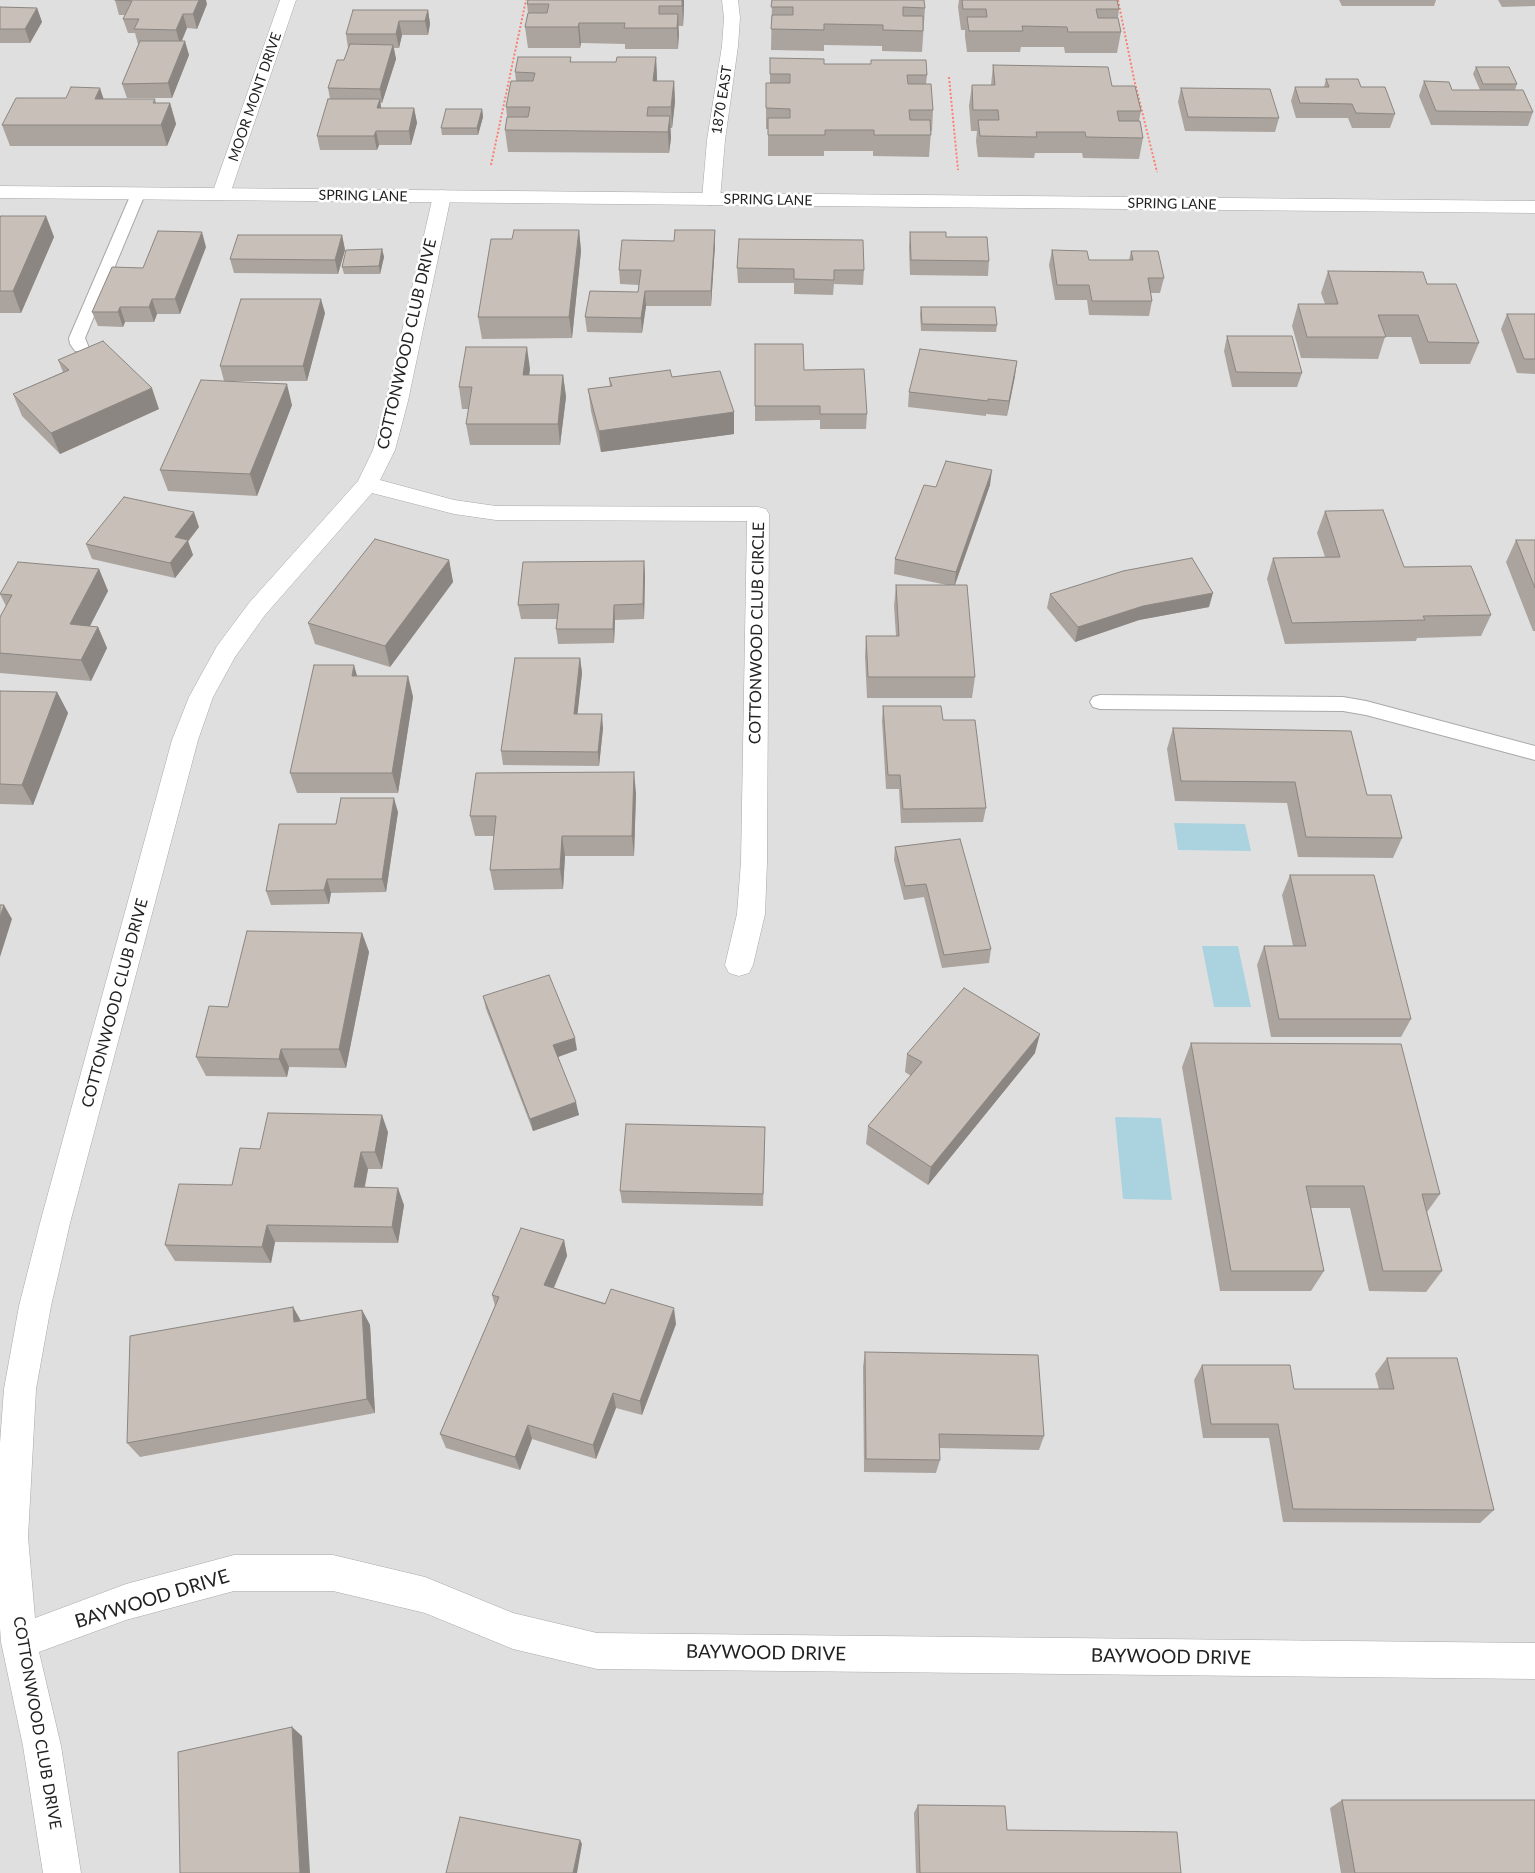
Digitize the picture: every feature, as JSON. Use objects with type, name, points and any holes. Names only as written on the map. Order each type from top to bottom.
[{"type":"street","name":"MOOR MONT DRIVE","points":[[221,194],[288,0]]},
{"type":"street","name":"1870 EAST","points":[[711,199],[716,140],[730,46],[732,18],[730,0]]},
{"type":"street","name":"SPRING LANE","points":[[0,192],[1535,207]]},
{"type":"street","name":"COTTONWOOD CLUB DRIVE","points":[[62,1873],[42,1746],[19,1642],[11,1537],[20,1389],[34,1315],[55,1223],[186,740],[201,697],[226,652],[241,630],[257,609],[367,484],[384,450],[397,401],[442,196]]},
{"type":"street","name":"COTTONWOOD CLUB CIRCLE","points":[[367,484],[454,507],[496,513],[758,514],[754,862],[751,914],[739,965]]},
{"type":"street","name":"BAYWOOD DRIVE","points":[[19,1642],[126,1602],[234,1574],[333,1574],[425,1595],[513,1631],[597,1651],[1535,1661]]},
{"type":"lane","points":[[81,348],[77,338],[138,194]]},
{"type":"lane","points":[[1100,702],[1343,704],[1366,708],[1535,753]]},
{"type":"path","points":[[491,166],[526,0]]},
{"type":"path","points":[[1118,0],[1134,78],[1157,173]]},
{"type":"path","points":[[949,76],[959,172]]},
{"type":"shaded area","points":[[0,0],[1535,0],[1535,1873],[0,1873]]},
{"type":"water","points":[[1174,823],[1245,824],[1251,851],[1178,850]]},
{"type":"water","points":[[1202,946],[1238,946],[1251,1007],[1214,1007]]},
{"type":"water","points":[[1115,1117],[1161,1118],[1172,1200],[1123,1199]]},
{"type":"building","points":[[115,0],[199,0],[193,14],[183,14],[176,30],[134,29],[139,19],[123,19],[132,1]]},
{"type":"building","points":[[528,0],[682,0],[682,6],[659,6],[659,14],[678,14],[677,28],[624,28],[625,23],[579,23],[578,27],[525,27],[528,13],[547,13],[549,4],[527,4]]},
{"type":"building","points":[[772,0],[924,0],[925,8],[903,7],[903,16],[923,16],[923,31],[883,30],[883,25],[824,24],[824,30],[771,29],[772,15],[793,15],[793,7],[771,7]]},
{"type":"building","points":[[962,0],[1117,0],[1119,9],[1096,9],[1098,18],[1118,18],[1121,32],[1068,32],[1067,27],[1022,26],[1023,31],[969,31],[967,17],[987,17],[986,9],[963,9]]},
{"type":"building","points":[[0,7],[37,8],[25,29],[0,29]]},
{"type":"building","points":[[353,10],[428,10],[425,21],[399,21],[396,34],[346,34]]},
{"type":"building","points":[[140,41],[185,41],[168,83],[122,84]]},
{"type":"building","points":[[350,44],[393,45],[380,89],[328,88],[337,60],[344,60]]},
{"type":"building","points":[[518,57],[571,57],[570,62],[616,62],[617,57],[656,57],[653,81],[674,81],[671,107],[648,107],[647,116],[670,116],[668,132],[505,130],[507,117],[528,117],[530,107],[506,107],[511,81],[533,81],[535,73],[515,72]]},
{"type":"building","points":[[770,58],[824,59],[824,64],[871,64],[871,60],[926,60],[927,75],[907,75],[908,84],[931,84],[933,110],[909,110],[910,120],[930,120],[931,135],[874,135],[874,130],[825,130],[825,135],[768,135],[768,118],[790,118],[790,109],[766,108],[766,83],[790,83],[790,74],[770,74]]},
{"type":"building","points":[[993,65],[1108,67],[1112,86],[1135,86],[1141,111],[1117,111],[1119,121],[1140,121],[1143,138],[1086,137],[1085,132],[1036,132],[1037,137],[980,136],[978,120],[999,120],[998,110],[973,110],[972,85],[995,85]]},
{"type":"building","points":[[1476,67],[1509,67],[1517,84],[1483,84]]},
{"type":"building","points":[[1326,79],[1358,79],[1361,87],[1385,87],[1395,114],[1356,113],[1352,104],[1300,103],[1295,87],[1329,87]]},
{"type":"building","points":[[1424,81],[1449,82],[1452,90],[1523,90],[1533,112],[1436,111]]},
{"type":"building","points":[[71,87],[100,88],[95,99],[155,99],[153,103],[170,103],[161,125],[2,125],[16,98],[66,98]]},
{"type":"building","points":[[1181,88],[1270,89],[1279,118],[1188,117]]},
{"type":"building","points":[[328,99],[380,99],[377,108],[414,108],[409,131],[376,131],[374,136],[317,136]]},
{"type":"building","points":[[446,109],[482,109],[477,128],[441,128]]},
{"type":"building","points":[[1,216],[46,216],[13,291],[0,291]]},
{"type":"building","points":[[514,230],[579,230],[569,317],[478,317],[491,239],[512,239]]},
{"type":"building","points":[[675,230],[715,230],[711,291],[645,291],[641,318],[585,317],[590,291],[638,292],[641,270],[619,270],[622,240],[674,241]]},
{"type":"building","points":[[158,231],[202,232],[175,299],[152,299],[149,307],[120,307],[118,312],[92,312],[112,267],[143,268]]},
{"type":"building","points":[[910,232],[946,232],[946,237],[987,237],[989,261],[911,260]]},
{"type":"building","points":[[238,235],[342,235],[335,260],[230,259]]},
{"type":"building","points":[[739,239],[863,240],[864,270],[834,270],[834,280],[794,279],[794,269],[737,268]]},
{"type":"building","points":[[382,249],[379,266],[342,267],[346,250]]},
{"type":"building","points":[[1052,250],[1087,251],[1089,260],[1133,260],[1131,251],[1158,251],[1164,278],[1148,278],[1152,301],[1092,301],[1089,285],[1057,285]]},
{"type":"building","points":[[1328,271],[1423,272],[1427,284],[1456,284],[1479,343],[1428,342],[1418,315],[1378,315],[1386,337],[1307,337],[1298,304],[1338,304]]},
{"type":"building","points":[[241,299],[321,299],[303,366],[220,366]]},
{"type":"building","points":[[921,307],[995,307],[997,325],[922,324]]},
{"type":"building","points":[[1507,314],[1535,314],[1535,359],[1524,359]]},
{"type":"building","points":[[1227,336],[1292,336],[1302,373],[1236,372]]},
{"type":"building","points":[[103,341],[152,388],[51,433],[13,394],[69,370],[58,360]]},
{"type":"building","points":[[755,344],[803,344],[804,370],[864,369],[867,414],[820,414],[820,406],[755,406]]},
{"type":"building","points":[[466,347],[527,347],[523,375],[563,375],[558,424],[466,424],[472,387],[459,387]]},
{"type":"building","points":[[920,349],[1017,361],[1009,401],[988,399],[988,401],[909,392]]},
{"type":"building","points":[[670,370],[672,377],[720,371],[734,412],[599,431],[588,389],[612,386],[609,378]]},
{"type":"building","points":[[201,380],[287,384],[250,474],[160,470]]},
{"type":"building","points":[[946,461],[992,470],[956,572],[895,559],[924,485],[936,487]]},
{"type":"building","points":[[124,497],[194,512],[175,537],[188,540],[170,563],[86,544]]},
{"type":"building","points":[[1383,510],[1404,567],[1471,566],[1491,615],[1423,616],[1425,620],[1292,623],[1273,558],[1340,557],[1325,511]]},
{"type":"building","points":[[375,539],[449,560],[385,646],[308,623]]},
{"type":"building","points":[[1516,540],[1535,540],[1535,588]]},
{"type":"building","points":[[1192,558],[1213,593],[1143,606],[1078,627],[1050,594],[1123,571]]},
{"type":"building","points":[[644,561],[643,604],[614,605],[613,629],[556,629],[559,604],[518,605],[523,562]]},
{"type":"building","points":[[18,562],[99,569],[70,624],[98,627],[81,660],[0,653],[0,617],[12,595],[0,594]]},
{"type":"building","points":[[896,585],[967,585],[975,677],[868,677],[866,636],[899,636]]},
{"type":"building","points":[[515,658],[580,658],[574,714],[602,714],[598,752],[501,751]]},
{"type":"building","points":[[314,665],[354,665],[352,676],[408,676],[392,773],[290,773]]},
{"type":"building","points":[[0,691],[57,692],[22,785],[0,784]]},
{"type":"building","points":[[883,706],[941,706],[943,720],[975,720],[986,808],[903,809],[900,775],[888,775]]},
{"type":"building","points":[[1173,728],[1351,731],[1367,795],[1391,795],[1402,838],[1306,837],[1295,782],[1181,781]]},
{"type":"building","points":[[634,772],[632,836],[562,836],[560,869],[490,870],[496,816],[470,816],[476,773]]},
{"type":"building","points":[[341,798],[394,798],[382,879],[327,879],[324,890],[266,891],[279,824],[336,824]]},
{"type":"building","points":[[960,839],[991,949],[944,955],[926,884],[905,886],[895,847]]},
{"type":"building","points":[[1290,875],[1374,875],[1411,1019],[1279,1019],[1264,946],[1306,946]]},
{"type":"building","points":[[0,905],[4,905],[0,917]]},
{"type":"building","points":[[247,931],[362,933],[339,1049],[281,1049],[279,1059],[196,1057],[209,1006],[228,1007]]},
{"type":"building","points":[[549,975],[575,1038],[553,1045],[576,1102],[530,1119],[483,996]]},
{"type":"building","points":[[964,988],[1040,1034],[931,1167],[868,1126],[922,1062],[907,1054]]},
{"type":"building","points":[[1191,1043],[1401,1044],[1440,1194],[1422,1194],[1442,1271],[1383,1271],[1364,1186],[1306,1186],[1324,1271],[1231,1271]]},
{"type":"building","points":[[268,1113],[382,1115],[375,1152],[361,1152],[354,1187],[398,1188],[392,1227],[267,1225],[262,1247],[165,1245],[179,1184],[232,1185],[240,1148],[260,1149]]},
{"type":"building","points":[[626,1124],[765,1127],[763,1194],[620,1191]]},
{"type":"building","points":[[521,1228],[564,1240],[544,1285],[605,1304],[611,1289],[674,1308],[640,1401],[613,1393],[593,1445],[528,1425],[515,1457],[440,1434],[499,1297],[492,1295]]},
{"type":"building","points":[[293,1307],[294,1322],[362,1310],[367,1399],[127,1443],[130,1336]]},
{"type":"building","points":[[865,1352],[1038,1355],[1044,1436],[939,1434],[940,1460],[866,1459]]},
{"type":"building","points":[[1387,1358],[1457,1358],[1494,1510],[1293,1509],[1278,1424],[1211,1424],[1202,1365],[1290,1365],[1294,1389],[1394,1389]]},
{"type":"building","points":[[292,1727],[300,1873],[180,1873],[178,1752]]},
{"type":"building","points":[[1342,1800],[1535,1800],[1535,1873],[1355,1873]]},
{"type":"building","points":[[918,1805],[1005,1806],[1007,1830],[1177,1832],[1181,1873],[920,1873]]},
{"type":"building","points":[[460,1817],[580,1840],[573,1873],[446,1873]]}]
